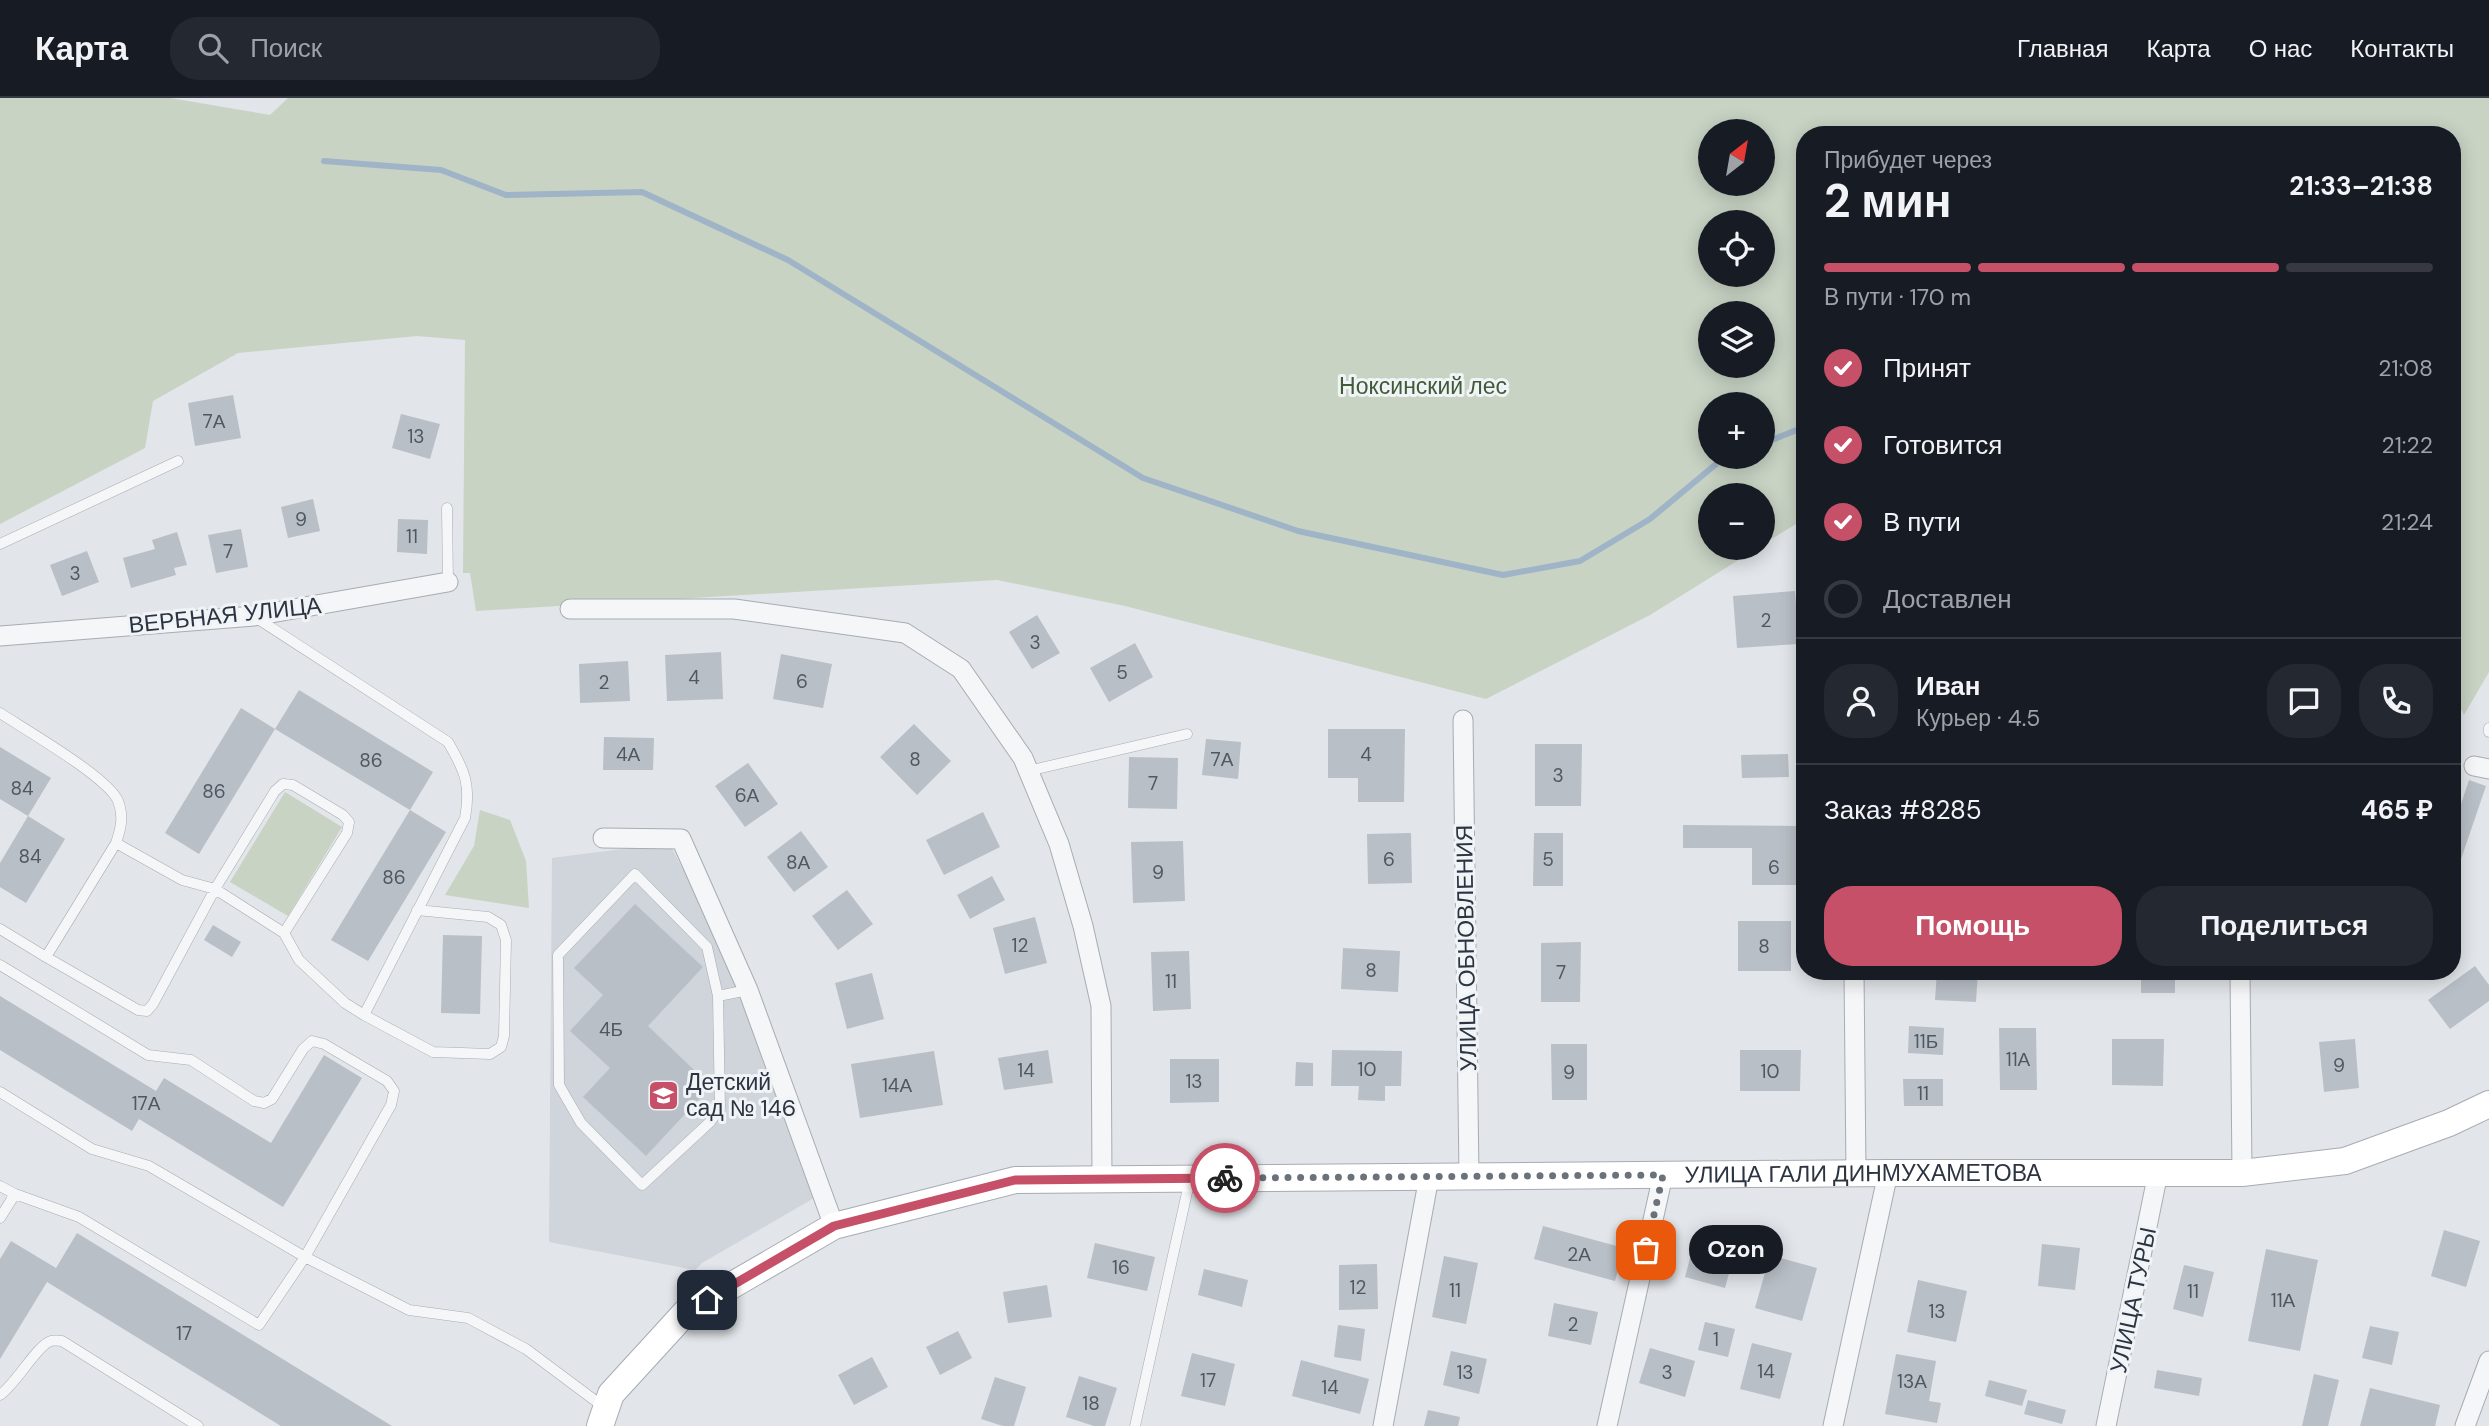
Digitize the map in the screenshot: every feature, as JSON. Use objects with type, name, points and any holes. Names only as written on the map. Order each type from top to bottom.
[{"type":"street","name":"ВЕРБНАЯ УЛИЦА","points":[[0,636],[254,616],[448,582]]},
{"type":"street","points":[[570,609],[734,609],[905,633],[961,668],[1023,758],[1059,844],[1083,926],[1101,1006],[1102,1179]]},
{"type":"street","name":"УЛИЦА ОБНОВЛЕНИЯ","points":[[1464,720],[1469,1176]]},
{"type":"street","points":[[603,838],[681,839],[748,990],[834,1226]]},
{"type":"street","points":[[1854,980],[1856,1173]]},
{"type":"street","points":[[2240,980],[2242,1173]]},
{"type":"street","name":"УЛИЦА ГАЛИ ДИНМУХАМЕТОВА","points":[[603,1418],[611,1394],[686,1312],[834,1226],[1015,1180],[1856,1173],[2242,1173],[2345,1161],[2449,1123],[2489,1104]]},
{"type":"street","points":[[1833,1426],[1888,1173]]},
{"type":"street","name":"УЛИЦА ТУРЫ","points":[[2106,1426],[2158,1173]]},
{"type":"street","points":[[1606,1426],[1663,1175]]},
{"type":"street","points":[[1383,1426],[1429,1177]]},
{"type":"street","points":[[2466,1426],[2489,1361]]},
{"type":"lane","points":[[0,544],[178,461]]},
{"type":"lane","points":[[447,508],[448,582]]},
{"type":"lane","points":[[254,616],[448,742],[465,769],[469,797],[466,818],[364,1015]]},
{"type":"lane","points":[[0,713],[102,782],[117,799],[122,824],[116,843],[46,957]]},
{"type":"lane","points":[[1028,771],[1187,734]]},
{"type":"lane","points":[[0,929],[138,1010],[147,1011],[215,889],[275,791],[283,784],[293,785],[343,815],[349,822],[346,833],[284,933]]},
{"type":"lane","points":[[116,843],[182,880],[215,889],[284,933],[299,960],[345,1003],[364,1015],[433,1052],[490,1054],[501,1047],[504,1036],[506,940],[501,925],[488,917],[417,910]]},
{"type":"lane","points":[[635,874],[707,947],[718,996],[719,1108],[710,1122],[642,1185],[581,1123],[559,1084],[558,955],[635,874]]},
{"type":"lane","points":[[0,965],[148,1055],[191,1060],[254,1101],[264,1103],[272,1099],[303,1049],[313,1041],[324,1044],[387,1081],[394,1091],[391,1105],[305,1257],[259,1325],[79,1217],[0,1186]]},
{"type":"lane","points":[[718,996],[748,990]]},
{"type":"lane","points":[[0,1092],[92,1149],[149,1166],[305,1257],[409,1310],[468,1318],[526,1349],[603,1418]]},
{"type":"lane","points":[[1135,1426],[1190,1178]]},
{"type":"lane","points":[[0,1218],[15,1194]]},
{"type":"lane","points":[[0,1395],[9,1389],[43,1345],[52,1340],[62,1341],[198,1426]]},
{"type":"shaded area","name":"Детский сад № 146","points":[[669,843],[718,936],[814,1198],[702,1263],[695,1270],[549,1242],[552,858]]},
{"type":"green space","name":"Ноксинский лес","points":[[0,98],[170,98],[270,115],[288,98],[2489,98],[2489,672],[2464,715],[2461,709],[2461,126],[1796,126],[1796,524],[1775,537],[1775,483],[1698,483],[1698,560],[1739,560],[1650,615],[1486,699],[1125,606],[997,580],[476,611],[470,573],[463,573],[465,340],[417,336],[238,353],[153,401],[145,448],[0,524]]},
{"type":"green space","points":[[285,792],[342,827],[288,916],[230,882]]},
{"type":"green space","points":[[480,810],[510,820],[526,861],[529,908],[445,895],[474,846]]},
{"type":"building","points":[[233,395],[241,438],[195,446],[188,403]]},
{"type":"building","points":[[401,414],[440,424],[430,459],[392,448]]},
{"type":"building","points":[[313,499],[320,531],[288,538],[281,507]]},
{"type":"building","points":[[398,519],[428,520],[427,554],[397,552]]},
{"type":"building","points":[[241,529],[248,567],[216,573],[208,535]]},
{"type":"building","points":[[177,532],[187,565],[174,568],[176,575],[131,588],[123,558],[155,549],[152,540]]},
{"type":"building","points":[[87,551],[99,582],[62,596],[50,565]]},
{"type":"building","points":[[1795,591],[1796,644],[1737,648],[1733,596]]},
{"type":"building","points":[[1037,615],[1060,653],[1032,669],[1009,632]]},
{"type":"building","points":[[1135,643],[1153,677],[1109,702],[1090,668]]},
{"type":"building","points":[[721,652],[723,699],[667,701],[665,655]]},
{"type":"building","points":[[781,654],[832,664],[823,708],[773,699]]},
{"type":"building","points":[[628,661],[630,701],[580,703],[579,664]]},
{"type":"building","points":[[299,690],[433,772],[410,810],[275,729]]},
{"type":"building","points":[[241,708],[275,729],[199,854],[165,833]]},
{"type":"building","points":[[914,724],[951,761],[917,795],[880,757]]},
{"type":"building","points":[[1328,729],[1405,729],[1404,802],[1358,802],[1358,778],[1328,778]]},
{"type":"building","points":[[604,737],[654,738],[653,770],[603,770]]},
{"type":"building","points":[[1206,739],[1241,742],[1238,779],[1202,775]]},
{"type":"building","points":[[1535,744],[1582,744],[1581,806],[1535,806]]},
{"type":"building","points":[[0,747],[51,778],[28,816],[0,799]]},
{"type":"building","points":[[1788,754],[1789,777],[1742,778],[1741,755]]},
{"type":"building","points":[[1129,757],[1178,758],[1177,809],[1128,808]]},
{"type":"building","points":[[748,763],[778,804],[745,827],[715,786]]},
{"type":"building","points":[[2469,780],[2486,786],[2461,859],[2461,804]]},
{"type":"building","points":[[410,810],[446,832],[368,961],[331,940]]},
{"type":"building","points":[[983,812],[1000,847],[944,875],[926,840]]},
{"type":"building","points":[[28,816],[65,839],[26,903],[0,887],[0,863]]},
{"type":"building","points":[[1683,825],[1796,826],[1796,885],[1752,885],[1752,848],[1683,848]]},
{"type":"building","points":[[801,831],[828,867],[794,892],[767,857]]},
{"type":"building","points":[[1411,833],[1412,883],[1368,884],[1367,834]]},
{"type":"building","points":[[1534,833],[1563,833],[1563,886],[1533,886]]},
{"type":"building","points":[[1183,841],[1185,901],[1133,903],[1131,842]]},
{"type":"building","points":[[992,876],[1005,900],[970,919],[957,895]]},
{"type":"building","points":[[847,890],[873,924],[838,950],[812,916]]},
{"type":"building","points":[[635,904],[703,967],[648,1026],[711,1086],[646,1156],[583,1097],[610,1068],[570,1031],[603,995],[574,968]]},
{"type":"building","points":[[1035,917],[1047,963],[1005,974],[993,928]]},
{"type":"building","points":[[1738,921],[1791,921],[1791,971],[1738,971]]},
{"type":"building","points":[[213,925],[241,942],[232,957],[204,940]]},
{"type":"building","points":[[443,935],[482,936],[480,1014],[441,1013]]},
{"type":"building","points":[[1581,942],[1580,1002],[1541,1002],[1541,943]]},
{"type":"building","points":[[1343,948],[1400,951],[1398,992],[1341,989]]},
{"type":"building","points":[[1189,951],[1191,1009],[1153,1011],[1151,952]]},
{"type":"building","points":[[2475,966],[2489,985],[2489,1001],[2450,1029],[2428,1000],[2456,980],[2461,980],[2461,976]]},
{"type":"building","points":[[872,973],[884,1019],[847,1029],[835,983]]},
{"type":"building","points":[[1936,980],[1977,980],[1976,1002],[1935,1000]]},
{"type":"building","points":[[2141,980],[2175,980],[2175,993],[2141,993]]},
{"type":"building","points":[[0,996],[156,1091],[164,1078],[271,1143],[324,1055],[362,1078],[283,1207],[139,1119],[132,1131],[0,1050]]},
{"type":"building","points":[[1909,1026],[1944,1028],[1943,1055],[1908,1053]]},
{"type":"building","points":[[1999,1028],[2036,1028],[2037,1090],[2000,1090]]},
{"type":"building","points":[[2112,1039],[2164,1039],[2163,1086],[2112,1085]]},
{"type":"building","points":[[2355,1039],[2359,1088],[2324,1092],[2319,1042]]},
{"type":"building","points":[[1551,1044],[1587,1044],[1587,1100],[1552,1100]]},
{"type":"building","points":[[1048,1050],[1053,1083],[1004,1090],[998,1058]]},
{"type":"building","points":[[1332,1050],[1402,1051],[1401,1086],[1385,1086],[1385,1101],[1358,1100],[1359,1086],[1331,1086]]},
{"type":"building","points":[[1740,1050],[1801,1050],[1800,1091],[1740,1091]]},
{"type":"building","points":[[934,1051],[943,1105],[860,1118],[851,1064]]},
{"type":"building","points":[[1170,1059],[1219,1059],[1219,1102],[1170,1103]]},
{"type":"building","points":[[1296,1062],[1313,1063],[1313,1086],[1295,1086]]},
{"type":"building","points":[[1903,1079],[1943,1079],[1943,1106],[1904,1106]]},
{"type":"building","points":[[1543,1226],[1624,1248],[1615,1281],[1534,1259]]},
{"type":"building","points":[[2444,1230],[2480,1241],[2466,1287],[2431,1276]]},
{"type":"building","points":[[77,1233],[392,1426],[281,1426],[47,1282],[0,1359],[0,1259],[11,1241],[56,1268]]},
{"type":"building","points":[[1696,1236],[1736,1247],[1725,1288],[1685,1277]]},
{"type":"building","points":[[1095,1243],[1155,1257],[1147,1291],[1087,1278]]},
{"type":"building","points":[[2042,1244],[2080,1248],[2075,1290],[2038,1286]]},
{"type":"building","points":[[2266,1249],[2318,1260],[2300,1351],[2248,1341]]},
{"type":"building","points":[[1770,1255],[1817,1268],[1802,1321],[1755,1308]]},
{"type":"building","points":[[1444,1256],[1478,1263],[1466,1324],[1432,1317]]},
{"type":"building","points":[[1377,1264],[1378,1309],[1339,1310],[1339,1265]]},
{"type":"building","points":[[2184,1265],[2214,1272],[2203,1317],[2173,1309]]},
{"type":"building","points":[[1204,1269],[1248,1280],[1242,1307],[1198,1295]]},
{"type":"building","points":[[1918,1280],[1967,1291],[1956,1342],[1907,1332]]},
{"type":"building","points":[[1047,1285],[1052,1317],[1008,1323],[1003,1292]]},
{"type":"building","points":[[1554,1303],[1598,1312],[1591,1345],[1548,1336]]},
{"type":"building","points":[[1705,1322],[1735,1329],[1728,1357],[1698,1350]]},
{"type":"building","points":[[1338,1325],[1365,1329],[1361,1361],[1334,1357]]},
{"type":"building","points":[[2370,1326],[2399,1332],[2392,1365],[2362,1358]]},
{"type":"building","points":[[958,1331],[972,1358],[940,1375],[926,1347]]},
{"type":"building","points":[[1752,1343],[1792,1353],[1780,1399],[1740,1389]]},
{"type":"building","points":[[1650,1348],[1695,1361],[1685,1397],[1639,1383]]},
{"type":"building","points":[[1451,1351],[1487,1359],[1479,1394],[1443,1385]]},
{"type":"building","points":[[1192,1353],[1235,1364],[1225,1406],[1181,1396]]},
{"type":"building","points":[[1896,1354],[1936,1361],[1929,1401],[1941,1403],[1937,1423],[1885,1414]]},
{"type":"building","points":[[872,1357],[888,1387],[854,1405],[838,1375]]},
{"type":"building","points":[[1301,1360],[1369,1379],[1360,1414],[1292,1396]]},
{"type":"building","points":[[2157,1370],[2202,1378],[2199,1396],[2154,1388]]},
{"type":"building","points":[[2314,1374],[2339,1380],[2328,1426],[2302,1426]]},
{"type":"building","points":[[1079,1376],[1117,1388],[1105,1426],[1094,1426],[1066,1417]]},
{"type":"building","points":[[995,1377],[1026,1387],[1014,1426],[1003,1426],[981,1419]]},
{"type":"building","points":[[1989,1380],[2027,1390],[2022,1406],[1985,1396]]},
{"type":"building","points":[[2370,1388],[2440,1405],[2435,1426],[2360,1426]]},
{"type":"building","points":[[2028,1400],[2066,1410],[2062,1424],[2024,1414]]},
{"type":"building","points":[[1428,1410],[1460,1417],[1458,1426],[1424,1426]]},
{"type":"waterway","points":[[324,161],[441,170],[506,195],[642,192],[788,260],[1143,478],[1298,531],[1503,575],[1580,561],[1650,519],[1710,469]]},
{"type":"waterway","points":[[1775,439],[1796,430]]},
{"type":"way so far","points":[[1225,1178],[1663,1175],[1646,1250]]},
{"type":"place","name":"Детский сад № 146","points":[[663,1095]]},
{"type":"place","name":"Ozon","points":[[1646,1250]]},
{"type":"route","points":[[707,1300],[834,1226],[1015,1180],[1225,1178]]}]
